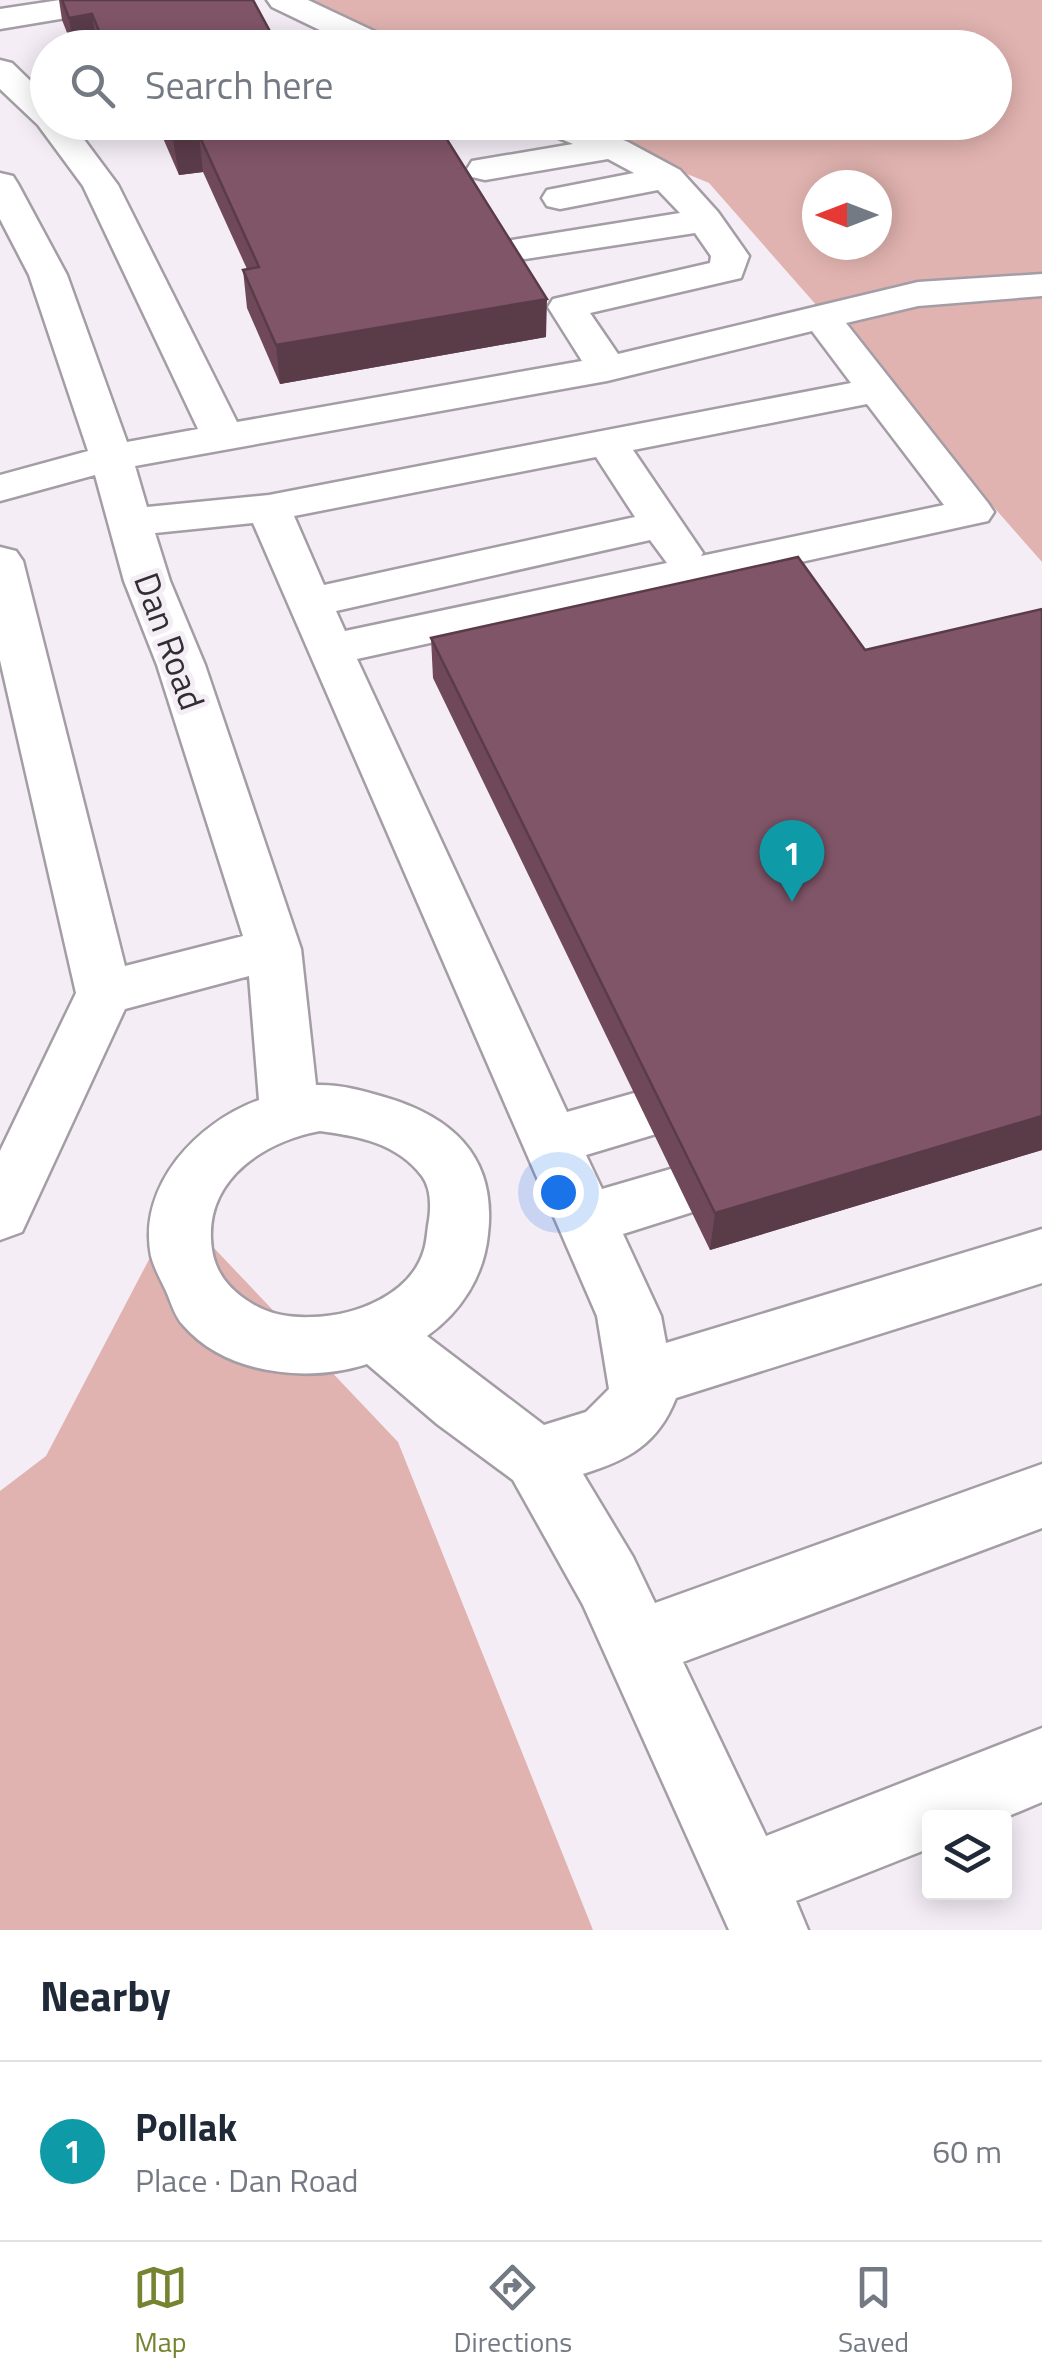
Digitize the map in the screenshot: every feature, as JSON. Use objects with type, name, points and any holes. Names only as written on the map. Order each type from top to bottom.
[{"type":"street","points":[[0,19],[120,0]]},
{"type":"street","points":[[282,0],[346,30]]},
{"type":"street","points":[[0,70],[30,100]]},
{"type":"street","points":[[65,140],[100,185],[224,439]]},
{"type":"street","points":[[592,140],[651,165],[667,178],[688,196],[730,256],[728,270],[567,307],[607,369]]},
{"type":"street","points":[[485,169],[611,148]]},
{"type":"street","points":[[560,198],[667,178]]},
{"type":"street","name":"Dan Road","points":[[0,184],[10,224],[48,275],[112,457],[147,581],[181,666],[274,949],[289,1112]]},
{"type":"street","points":[[525,248],[705,220]]},
{"type":"street","points":[[0,488],[112,457],[607,369],[918,294],[1042,285]]},
{"type":"street","points":[[319,627],[694,572],[972,512],[820,315]]},
{"type":"street","points":[[131,522],[269,508],[876,390]]},
{"type":"street","points":[[607,442],[694,572]]},
{"type":"street","points":[[269,508],[629,1316],[643,1399],[608,1436],[537,1458]]},
{"type":"street","points":[[319,627],[662,524]]},
{"type":"street","points":[[0,561],[13,672],[104,994],[0,1214]]},
{"type":"street","points":[[104,994],[274,949]]},
{"type":"street","points":[[320,1108],[366,1112],[408,1128],[440,1155],[460,1190],[464,1231],[450,1272],[422,1308],[380,1335],[333,1348],[286,1347],[243,1334],[209,1309],[186,1275],[178,1238],[184,1200],[204,1165],[236,1137],[289,1112],[320,1108]]},
{"type":"street","points":[[550,1141],[645,1114]]},
{"type":"street","points":[[586,1220],[681,1190]]},
{"type":"street","points":[[640,1380],[1042,1256]]},
{"type":"street","points":[[380,1335],[460,1403],[537,1458],[608,1580],[759,1906],[1042,1766]]},
{"type":"street","points":[[638,1644],[1042,1496]]},
{"type":"shaded area","points":[[267,0],[1042,0],[1042,562],[709,183],[604,140],[1012,140],[1012,30],[340,30]]},
{"type":"shaded area","points":[[176,1208],[398,1442],[593,1930],[0,1930],[0,1491],[46,1456]]},
{"type":"building","points":[[62,0],[253,0],[269,30],[99,30],[92,14],[69,18]]},
{"type":"building","points":[[201,140],[447,140],[547,299],[276,345],[243,270],[259,267]]},
{"type":"building","points":[[798,557],[865,650],[1042,609],[1042,1116],[715,1213],[431,638]]},
{"type":"place","name":"Pollak","points":[[792,902]]}]
